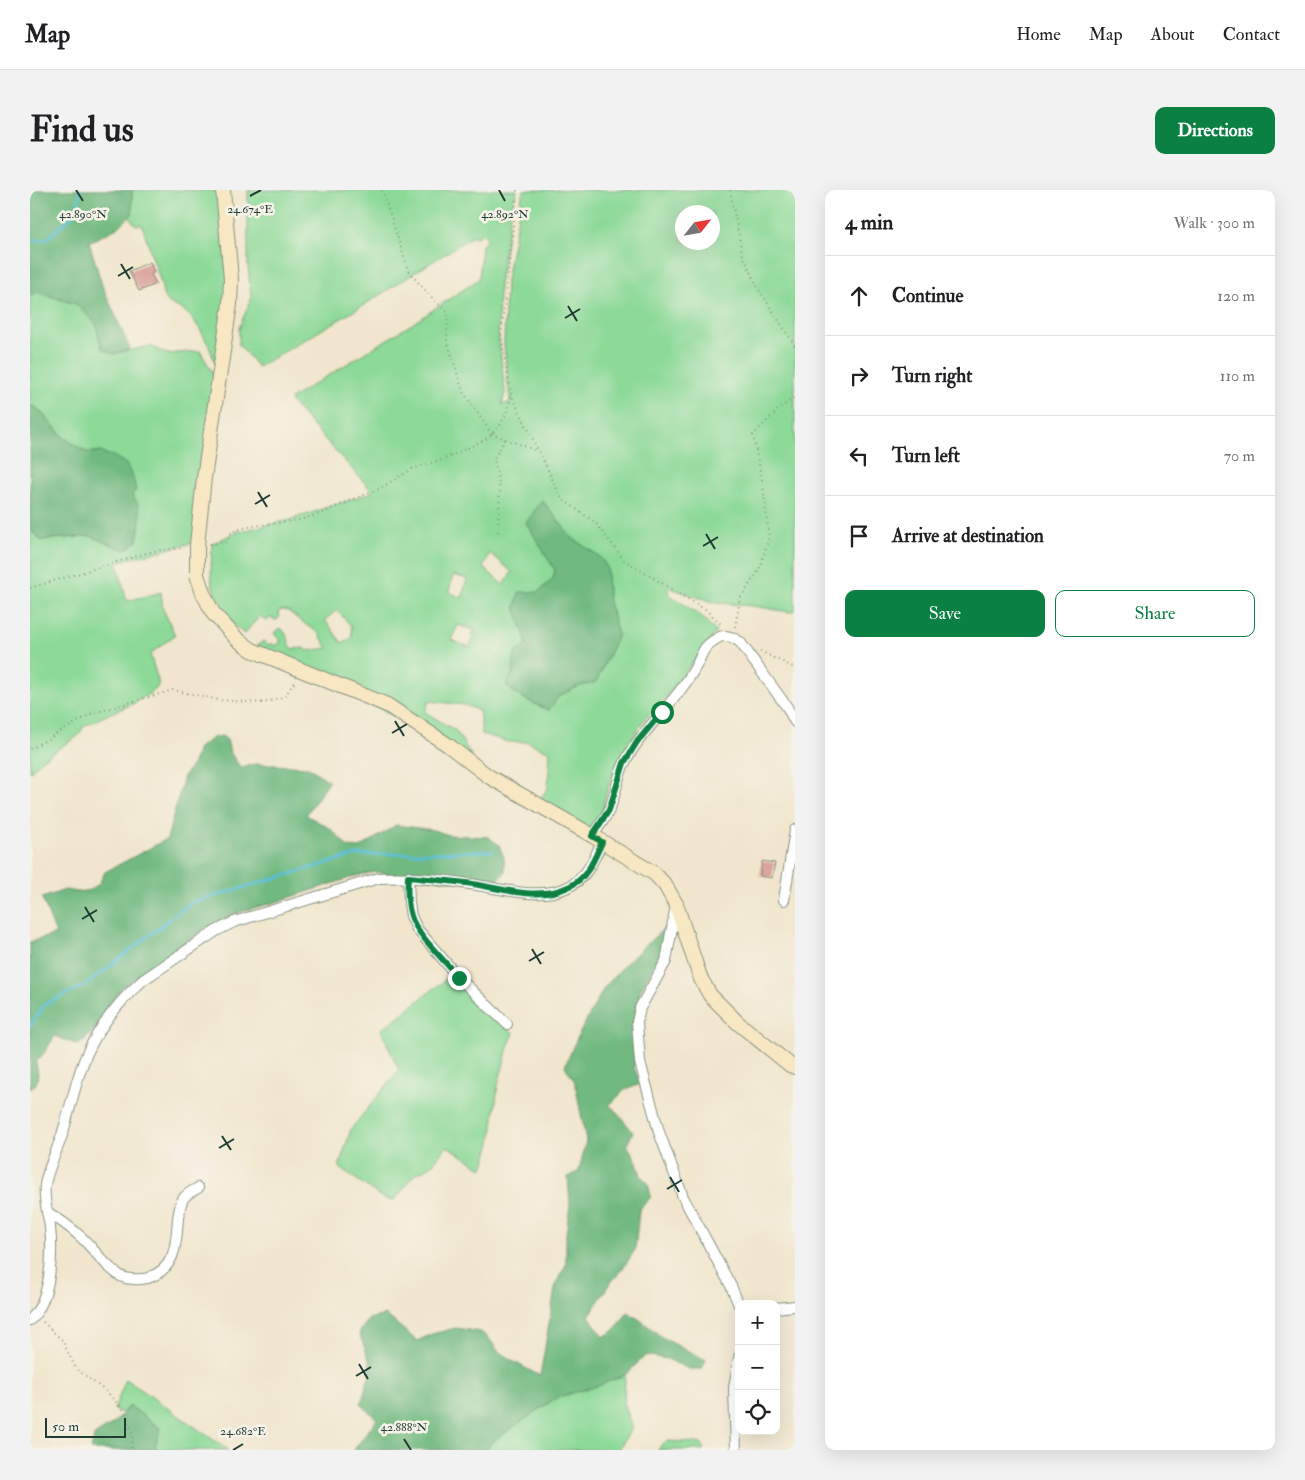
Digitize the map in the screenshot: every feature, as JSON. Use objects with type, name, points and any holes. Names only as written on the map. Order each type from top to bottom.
[{"type":"street","points":[[224,190],[231,279],[230,304],[204,478],[197,550],[197,575],[213,613],[237,639],[252,650],[387,705],[448,745],[488,776],[655,874],[665,885],[676,904],[701,979],[710,995],[738,1023],[795,1067]]},
{"type":"street","points":[[33,1318],[42,1304],[47,1286],[50,1262],[50,1227],[44,1199],[45,1185],[84,1061],[94,1038],[106,1020],[143,980],[216,931],[234,922],[379,878],[408,877],[471,884],[526,893],[554,892],[568,887],[588,872],[597,839],[609,810],[624,763],[637,742],[681,690],[697,665],[700,654],[722,636],[733,638],[740,642],[791,712],[795,722]]},
{"type":"street","points":[[784,900],[795,830]]},
{"type":"street","points":[[408,877],[408,902],[411,916],[417,929],[459,978],[507,1024]]},
{"type":"street","points":[[676,904],[666,960],[640,1008],[637,1022],[640,1062],[659,1132],[683,1197],[737,1300]]},
{"type":"street","points":[[47,1212],[81,1237],[120,1276],[142,1280],[166,1268],[171,1261],[176,1240],[179,1210],[183,1199],[187,1194],[198,1188]]},
{"type":"street","points":[[780,1308],[795,1306]]},
{"type":"street","points":[[735,1382],[736,1450]]},
{"type":"path","points":[[382,190],[409,272],[433,299],[448,312],[447,340],[463,392],[492,434],[539,451]]},
{"type":"path","points":[[517,190],[501,336],[511,394],[562,499],[596,522],[624,560],[706,610]]},
{"type":"path","points":[[730,190],[742,253],[758,288],[795,346]]},
{"type":"path","points":[[30,588],[154,551],[182,548],[197,550],[224,542],[233,531],[247,527],[299,520],[316,515],[379,489],[412,469],[446,458],[486,439],[500,426],[508,410],[511,394]]},
{"type":"path","points":[[733,638],[740,599],[759,570],[768,538],[763,485],[753,435],[779,409],[795,397]]},
{"type":"path","points":[[498,532],[500,489],[494,459],[504,439]]},
{"type":"path","points":[[30,749],[92,714],[173,690],[219,700],[264,703],[285,696],[302,670]]},
{"type":"path","points":[[33,1318],[62,1340],[76,1369],[107,1392],[126,1413],[132,1434],[131,1450]]},
{"type":"green space","points":[[30,190],[132,190],[132,214],[119,227],[89,242],[102,285],[130,349],[113,354],[102,349],[96,324],[76,304],[37,292],[30,296]]},
{"type":"green space","points":[[132,190],[220,190],[229,288],[219,374],[214,358],[195,322],[184,311],[171,304],[165,298],[142,225],[136,225],[129,217],[132,214]]},
{"type":"green space","points":[[248,190],[517,190],[511,209],[499,285],[498,330],[505,393],[502,404],[510,403],[504,344],[506,280],[523,190],[795,190],[795,611],[789,612],[753,606],[716,603],[667,587],[670,595],[701,616],[716,632],[666,697],[644,720],[634,735],[614,770],[605,798],[599,827],[595,833],[540,799],[548,788],[550,752],[528,742],[508,742],[482,734],[479,711],[465,705],[429,701],[425,712],[456,731],[472,756],[257,646],[263,641],[268,645],[271,643],[275,646],[281,642],[274,633],[281,628],[293,649],[304,648],[307,651],[328,648],[317,631],[288,611],[282,610],[278,612],[280,617],[277,620],[270,618],[266,621],[260,616],[244,634],[224,611],[216,597],[212,584],[212,544],[236,532],[290,520],[373,492],[290,399],[412,324],[479,279],[482,245],[488,239],[483,234],[477,237],[473,236],[359,308],[258,367],[239,345],[239,328],[251,299],[248,265]],"holes":[[[543,501],[572,538],[600,557],[607,567],[608,598],[618,635],[596,682],[577,687],[559,696],[549,710],[526,700],[506,686],[527,645],[516,607],[553,579],[555,570],[527,523]],[[490,553],[512,572],[503,585],[483,567]],[[453,575],[467,579],[462,598],[449,592]],[[337,610],[351,626],[352,638],[342,643],[325,620]],[[458,625],[474,630],[470,647],[451,640]]]},
{"type":"green space","points":[[36,292],[76,304],[96,324],[102,349],[113,354],[150,346],[167,354],[200,351],[218,382],[196,542],[117,562],[127,601],[161,592],[163,609],[175,635],[150,654],[159,684],[155,690],[133,704],[84,726],[78,736],[41,760],[30,772],[30,529],[40,540],[90,536],[125,550],[138,504],[100,452],[84,452],[76,448],[44,416],[30,405],[30,296]]},
{"type":"green space","points":[[30,405],[38,409],[63,437],[86,452],[100,452],[115,457],[126,464],[133,478],[136,490],[132,495],[140,512],[140,517],[137,541],[125,550],[90,536],[40,540],[30,529]]},
{"type":"green space","points":[[542,500],[572,538],[600,557],[607,568],[608,598],[618,635],[596,682],[577,687],[559,696],[549,710],[526,700],[506,685],[513,672],[515,653],[527,645],[515,607],[519,592],[538,592],[553,579],[555,570],[526,523]]},
{"type":"green space","points":[[222,736],[227,740],[230,752],[240,767],[256,764],[308,767],[329,781],[306,815],[331,829],[348,847],[360,848],[396,825],[433,830],[449,835],[488,837],[499,845],[504,858],[505,872],[495,883],[485,885],[374,872],[236,913],[205,929],[122,987],[108,1006],[95,1030],[78,1045],[55,1036],[36,1062],[38,1074],[36,1084],[30,1088],[30,942],[56,934],[42,898],[65,890],[78,892],[90,890],[99,884],[105,872],[167,839],[184,776],[193,763],[198,748],[213,738]]},
{"type":"green space","points":[[669,924],[666,942],[640,991],[636,1019],[634,1068],[641,1084],[626,1089],[609,1105],[633,1132],[627,1145],[637,1162],[641,1176],[648,1183],[651,1197],[639,1210],[635,1250],[608,1286],[589,1316],[603,1337],[615,1330],[628,1312],[663,1338],[706,1360],[702,1369],[689,1369],[667,1359],[646,1355],[625,1375],[597,1386],[556,1398],[493,1441],[486,1450],[354,1450],[377,1419],[361,1404],[370,1374],[370,1362],[359,1333],[369,1319],[386,1315],[417,1341],[432,1334],[456,1328],[481,1332],[498,1351],[540,1376],[556,1283],[566,1265],[566,1234],[570,1204],[568,1177],[579,1171],[586,1141],[575,1082],[565,1066],[578,1036],[604,988],[626,963]]},
{"type":"green space","points":[[450,976],[478,1005],[514,1033],[509,1044],[498,1085],[491,1143],[483,1169],[447,1146],[430,1167],[414,1175],[395,1200],[384,1199],[339,1167],[351,1129],[399,1070],[381,1030]]},
{"type":"green space","points":[[625,1375],[624,1405],[632,1428],[618,1450],[486,1450],[493,1441],[556,1397],[597,1386]]},
{"type":"green space","points":[[126,1379],[228,1450],[157,1450],[155,1445],[161,1429],[130,1406],[122,1413],[114,1410]]},
{"type":"green space","points":[[130,1406],[161,1429],[155,1445],[157,1450],[91,1450],[94,1436],[113,1424]]},
{"type":"green space","points":[[669,1441],[700,1443],[703,1445],[703,1450],[658,1450],[662,1444]]},
{"type":"building","points":[[150,262],[154,272],[151,274],[156,284],[139,291],[129,271]]},
{"type":"building","points":[[762,861],[775,863],[772,878],[760,876]]},
{"type":"waterway","points":[[30,240],[46,240],[77,211],[80,190]]},
{"type":"waterway","points":[[30,1026],[45,1004],[86,985],[190,903],[356,855],[492,851]]},
{"type":"route","points":[[459,978],[417,929],[411,916],[408,902],[408,877],[471,884],[526,893],[554,892],[577,882],[588,872],[602,842],[592,836],[609,810],[624,763],[637,742],[662,712]]}]
